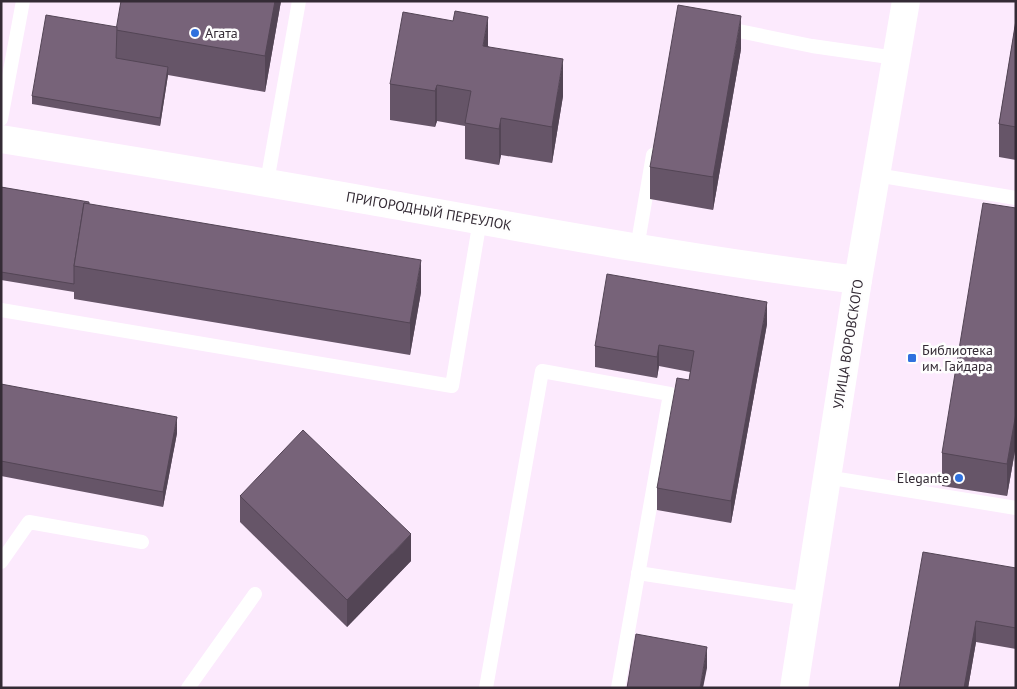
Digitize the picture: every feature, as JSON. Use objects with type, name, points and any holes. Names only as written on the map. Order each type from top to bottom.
[{"type":"street","name":"УЛИЦА ВОРОВСКОГО","points":[[794,688],[858,280],[906,1]]},
{"type":"street","name":"ПРИГОРОДНЫЙ ПЕРЕУЛОК","points":[[1,139],[267,182],[637,248],[780,271],[858,280]]},
{"type":"lane","points":[[1,118],[23,1]]},
{"type":"lane","points":[[267,182],[299,1]]},
{"type":"lane","points":[[706,24],[812,46],[896,58]]},
{"type":"lane","points":[[637,248],[655,142]]},
{"type":"lane","points":[[876,174],[1016,198]]},
{"type":"lane","points":[[1,310],[452,386],[480,220]]},
{"type":"lane","points":[[486,688],[542,372],[670,394],[618,688]]},
{"type":"lane","points":[[826,477],[1016,508]]},
{"type":"lane","points":[[1,562],[29,522],[142,542]]},
{"type":"lane","points":[[638,573],[808,599]]},
{"type":"lane","points":[[188,688],[255,594]]},
{"type":"building","points":[[121,1],[275,1],[265,56],[116,30]]},
{"type":"building","points":[[678,5],[741,16],[713,177],[650,167]]},
{"type":"building","points":[[455,11],[488,17],[483,46],[563,59],[552,127],[501,118],[499,129],[465,123],[471,91],[437,85],[435,91],[390,84],[403,12],[453,21]]},
{"type":"building","points":[[46,15],[117,27],[116,58],[168,67],[160,118],[32,96]]},
{"type":"building","points":[[1016,20],[1016,127],[999,124]]},
{"type":"building","points":[[1,187],[89,202],[89,204],[84,203],[74,266],[74,284],[1,272]]},
{"type":"building","points":[[84,203],[421,260],[410,323],[74,266]]},
{"type":"building","points":[[983,203],[1016,208],[1016,413],[1007,464],[942,453]]},
{"type":"building","points":[[607,274],[767,302],[731,501],[657,488],[677,378],[689,380],[694,351],[659,345],[657,357],[595,346]]},
{"type":"building","points":[[1,384],[177,417],[163,492],[1,461]]},
{"type":"building","points":[[303,430],[411,534],[347,600],[240,496]]},
{"type":"building","points":[[923,552],[1016,568],[1016,628],[976,621],[964,688],[899,688]]},
{"type":"building","points":[[636,634],[707,647],[700,688],[627,688]]},
{"type":"place","name":"Агата","points":[[195,33]]},
{"type":"place","name":"Библиотека им. Гайдара","points":[[912,358]]},
{"type":"place","name":"Elegante","points":[[959,478]]}]
